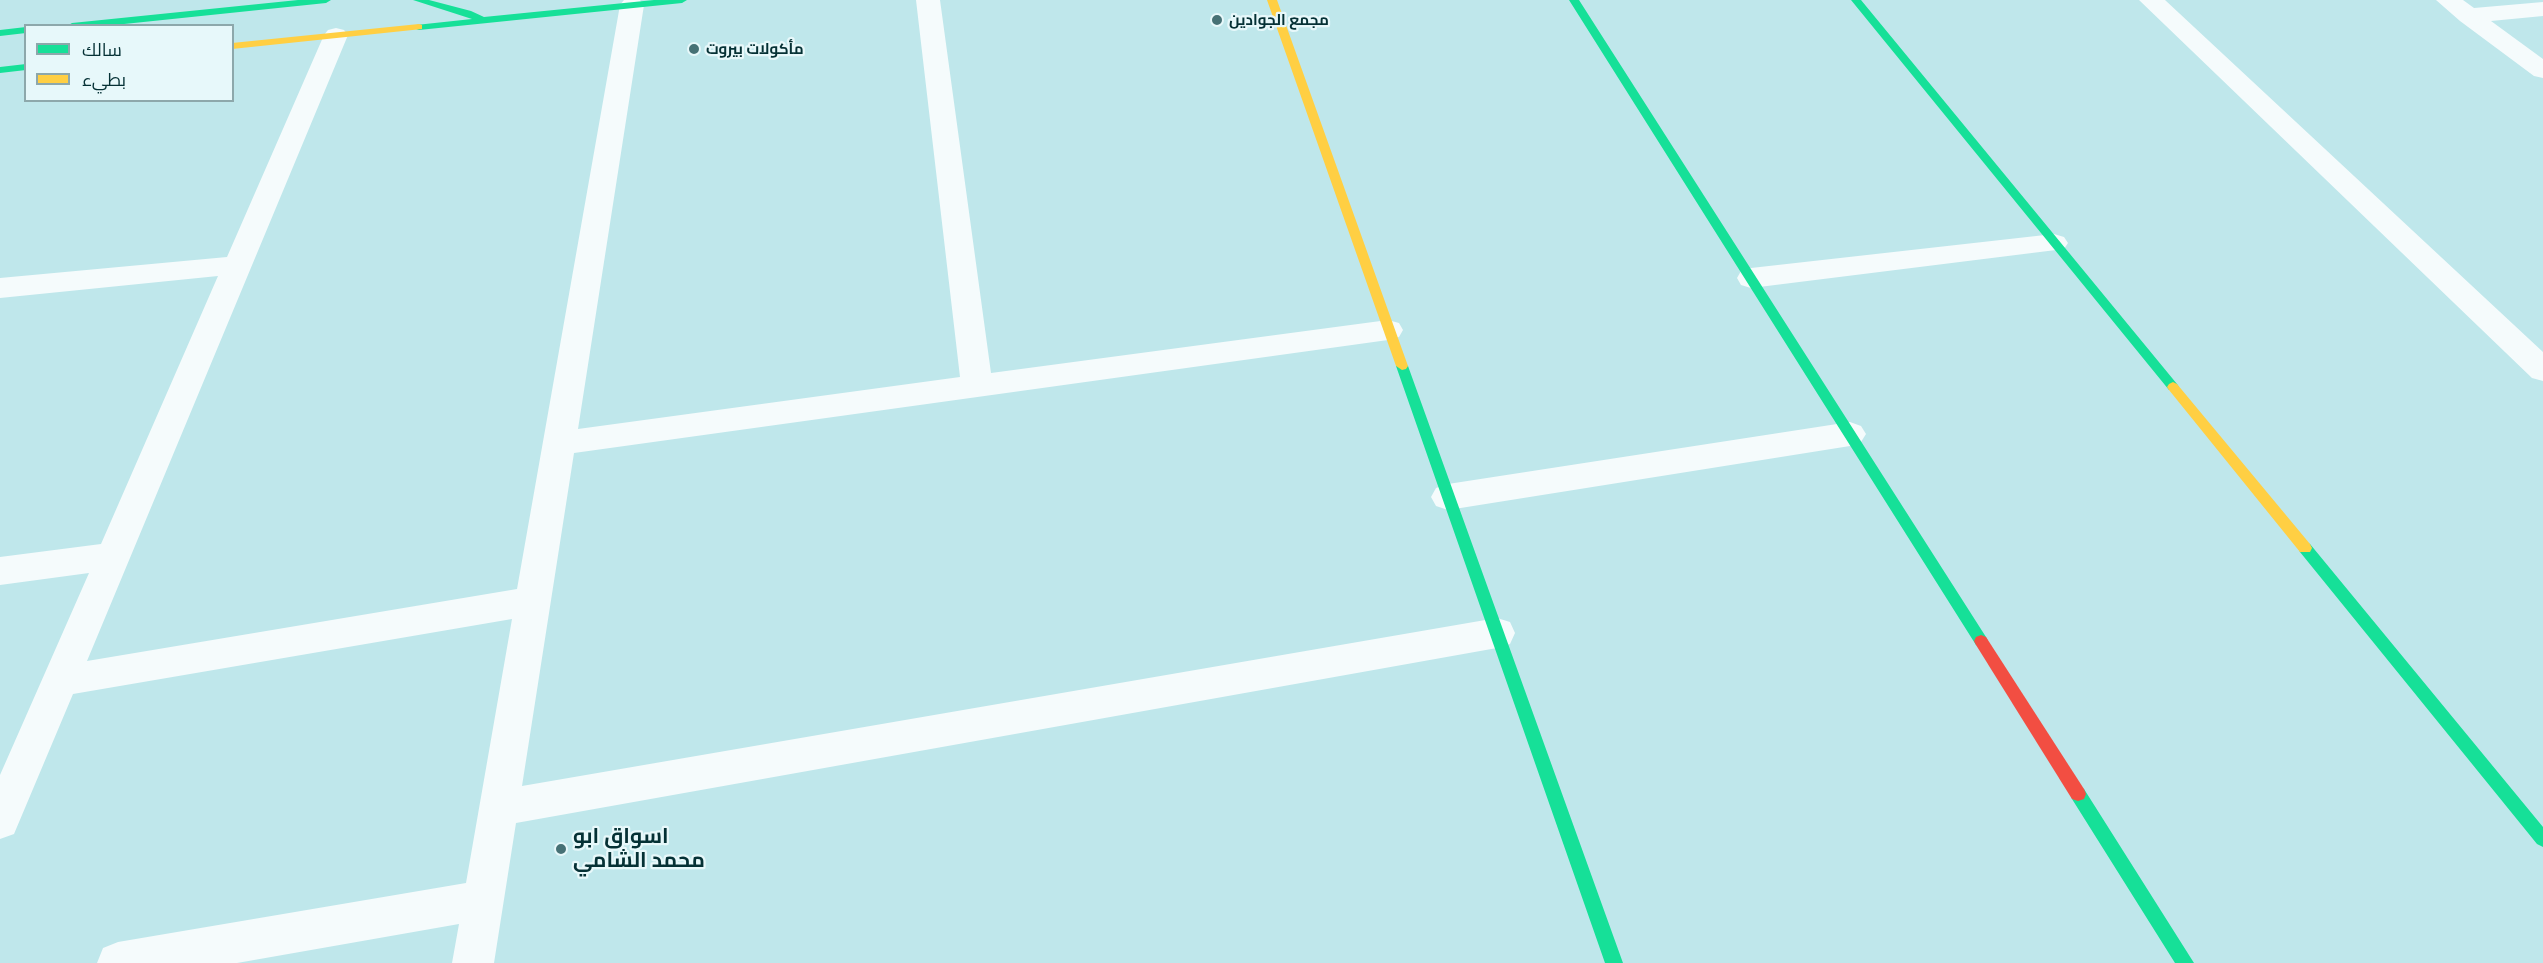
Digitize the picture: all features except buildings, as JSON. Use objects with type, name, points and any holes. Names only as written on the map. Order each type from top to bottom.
[{"type":"street","points":[[92,24],[326,0]]},
{"type":"street","points":[[418,0],[468,13],[482,20]]},
{"type":"street","points":[[234,46],[682,0]]},
{"type":"street","points":[[928,0],[977,386]]},
{"type":"street","points":[[1272,0],[1614,963]]},
{"type":"street","points":[[1574,0],[2185,963]]},
{"type":"street","points":[[1856,0],[2543,839]]},
{"type":"street","points":[[2151,0],[2543,370]]},
{"type":"street","points":[[2448,0],[2543,71]]},
{"type":"street","points":[[473,963],[632,5]]},
{"type":"street","points":[[2468,16],[2543,9]]},
{"type":"street","points":[[0,33],[24,30]]},
{"type":"street","points":[[0,820],[336,35]]},
{"type":"street","points":[[0,70],[24,67]]},
{"type":"street","points":[[1751,278],[2054,243]]},
{"type":"street","points":[[0,288],[238,265]]},
{"type":"street","points":[[559,443],[1388,330]]},
{"type":"street","points":[[1448,497],[1850,434]]},
{"type":"street","points":[[0,571],[113,556]]},
{"type":"street","points":[[60,681],[533,601]]},
{"type":"street","points":[[498,808],[1497,633]]},
{"type":"street","points":[[118,963],[483,900]]},
{"type":"traffic: fast","points":[[92,24],[326,0]]},
{"type":"traffic: fast","points":[[418,0],[468,13],[482,20]]},
{"type":"traffic: fast","points":[[419,27],[682,0]]},
{"type":"traffic: fast","points":[[1574,0],[1981,641]]},
{"type":"traffic: fast","points":[[1856,0],[2173,387]]},
{"type":"traffic: fast","points":[[0,33],[24,30]]},
{"type":"traffic: fast","points":[[0,70],[24,67]]},
{"type":"traffic: fast","points":[[1402,366],[1614,963]]},
{"type":"traffic: fast","points":[[2305,548],[2543,839]]},
{"type":"traffic: fast","points":[[2078,794],[2185,963]]},
{"type":"traffic: slow","points":[[1272,0],[1402,366]]},
{"type":"traffic: slow","points":[[234,46],[419,27]]},
{"type":"traffic: slow","points":[[2173,387],[2305,548]]},
{"type":"traffic: jam","points":[[1981,641],[2078,794]]},
{"type":"place","name":"مجمع الجوادين","points":[[1217,20]]},
{"type":"place","name":"مأكولات بيروت","points":[[694,49]]},
{"type":"place","name":"اسواق ابو محمد الشامي","points":[[561,849]]}]
